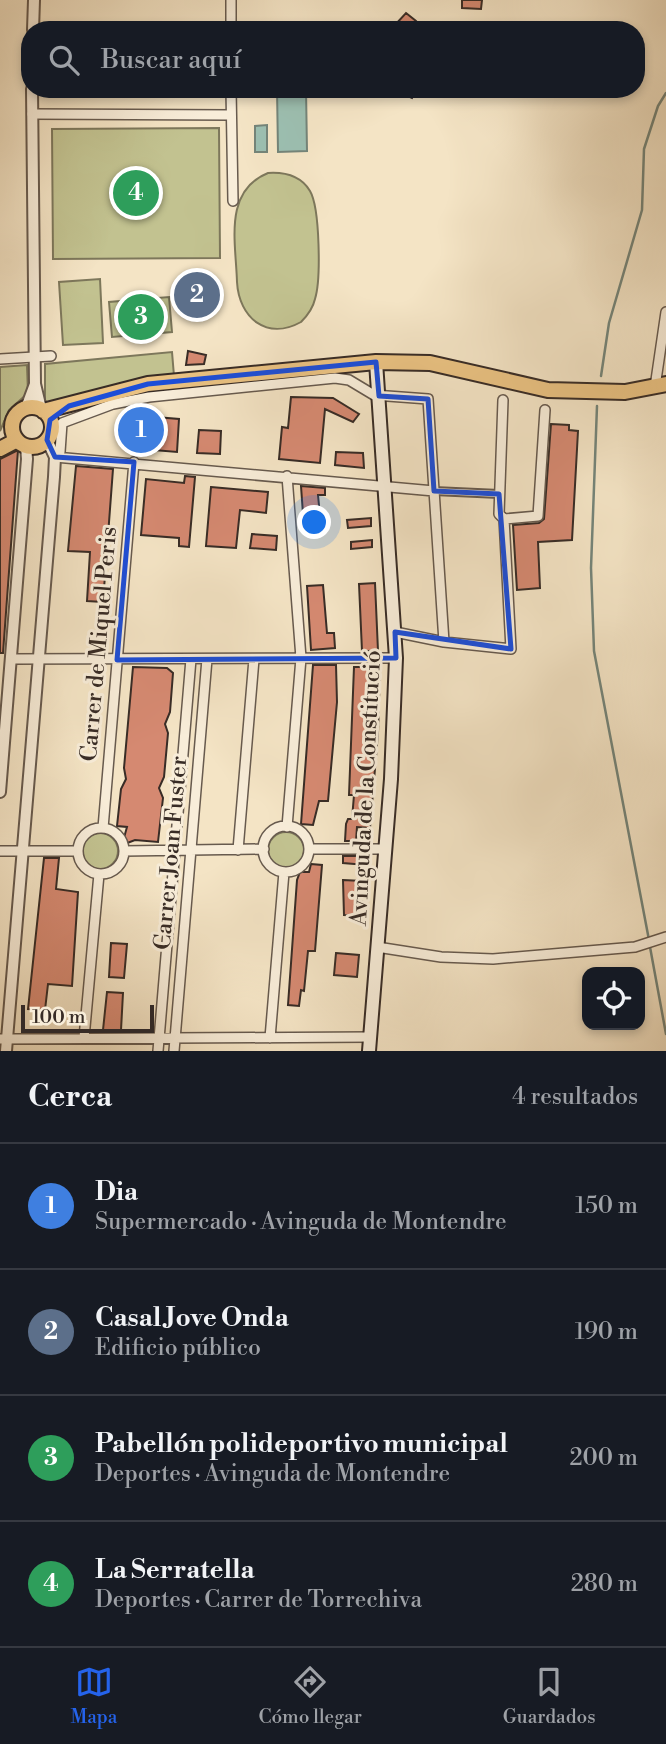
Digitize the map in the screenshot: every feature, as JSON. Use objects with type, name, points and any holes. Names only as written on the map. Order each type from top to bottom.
[{"type":"main road","points":[[0,449],[14,438],[15,416],[26,408],[45,413],[148,384],[376,362],[430,363],[548,390],[625,392],[661,386]]},
{"type":"main road","name":"Avinguda de la Constitució","points":[[369,1051],[385,849],[396,658],[376,362]]},
{"type":"main road","points":[[14,438],[37,446],[47,440],[52,427],[45,413]]},
{"type":"street","points":[[33,21],[34,0]]},
{"type":"street","points":[[231,0],[231,21]]},
{"type":"street","points":[[33,98],[35,384],[45,413]]},
{"type":"street","points":[[231,98],[233,201]]},
{"type":"street","points":[[32,114],[231,116]]},
{"type":"street","points":[[661,386],[666,312]]},
{"type":"street","points":[[0,359],[51,356]]},
{"type":"street","points":[[54,457],[60,452],[62,423],[128,400],[335,378],[349,380],[379,396],[428,399],[444,642]]},
{"type":"street","points":[[26,408],[35,384]]},
{"type":"street","points":[[395,632],[444,642],[511,649],[504,519],[499,514],[503,400]]},
{"type":"street","points":[[504,519],[538,516],[545,410]]},
{"type":"street","points":[[0,792],[27,459],[14,438]]},
{"type":"street","points":[[47,440],[54,457],[4,1043],[84,1038],[370,1037]]},
{"type":"street","points":[[54,457],[434,491],[499,494]]},
{"type":"street","name":"Carrer de Miquel Peris","points":[[103,828],[134,463]]},
{"type":"street","points":[[287,476],[301,658],[288,827]]},
{"type":"street","points":[[11,659],[396,658]]},
{"type":"street","name":"Carrer Joan Fuster","points":[[158,1051],[191,659]]},
{"type":"street","name":"Carrer Joan Fuster","points":[[174,1051],[207,659]]},
{"type":"street","points":[[238,850],[254,659]]},
{"type":"street","points":[[288,827],[305,836],[309,849],[299,869],[284,872],[272,867],[264,849],[265,842],[274,830],[288,827]]},
{"type":"street","points":[[103,828],[115,833],[124,851],[113,870],[99,874],[82,864],[78,851],[83,837],[103,828]]},
{"type":"street","points":[[124,851],[264,849]]},
{"type":"street","points":[[309,849],[385,849]]},
{"type":"street","points":[[0,851],[78,851]]},
{"type":"street","points":[[270,1038],[284,872]]},
{"type":"street","points":[[84,1038],[99,874]]},
{"type":"street","points":[[377,947],[441,957],[493,959],[643,944],[666,937]]},
{"type":"highlighted area","points":[[376,362],[379,396],[428,399],[434,491],[499,494],[511,649],[395,632],[396,658],[117,660],[134,462],[55,457],[47,440],[50,420],[69,406],[148,384]]},
{"type":"green space","points":[[219,128],[220,258],[53,259],[52,129]]},
{"type":"green space","points":[[268,173],[292,176],[306,186],[313,200],[318,228],[318,276],[313,306],[301,322],[277,329],[257,323],[243,306],[237,282],[235,251],[238,205],[244,192],[254,181]]},
{"type":"green space","points":[[100,279],[103,343],[63,345],[59,282]]},
{"type":"green space","points":[[169,297],[172,332],[112,337],[109,302]]},
{"type":"green space","points":[[172,352],[174,376],[112,386],[48,405],[45,400],[45,364]]},
{"type":"green space","points":[[27,365],[28,393],[9,410],[0,431],[0,367]]},
{"type":"green space","points":[[286,832],[299,837],[304,850],[299,863],[286,868],[273,863],[268,850],[273,837]]},
{"type":"green space","points":[[100,833],[113,838],[118,851],[113,864],[100,869],[87,864],[82,851],[87,838]]},
{"type":"shaded area","points":[[277,98],[306,98],[307,151],[278,152]]},
{"type":"shaded area","points":[[267,125],[267,152],[255,152],[255,126]]},
{"type":"building","points":[[462,0],[482,0],[481,9],[462,8]]},
{"type":"building","points":[[406,13],[416,21],[399,21]]},
{"type":"building","points":[[200,279],[219,283],[212,315],[176,308],[182,281]]},
{"type":"building","points":[[188,351],[206,355],[204,364],[186,365]]},
{"type":"building","points":[[291,397],[333,398],[359,414],[353,422],[325,409],[320,463],[279,459],[282,427],[288,428]]},
{"type":"building","points":[[143,416],[179,419],[177,452],[130,448],[130,439],[126,438],[127,418]]},
{"type":"building","points":[[551,424],[569,425],[569,430],[578,431],[572,540],[538,542],[540,588],[517,590],[513,525],[539,523],[544,519]]},
{"type":"building","points":[[199,430],[221,431],[220,454],[197,453]]},
{"type":"building","points":[[18,450],[3,653],[0,653],[0,459]]},
{"type":"building","points":[[336,452],[363,453],[364,468],[335,465]]},
{"type":"building","points":[[76,466],[113,469],[103,602],[87,601],[90,552],[68,551]]},
{"type":"building","points":[[185,476],[195,477],[189,547],[179,546],[179,538],[141,535],[146,479],[184,483]]},
{"type":"building","points":[[301,486],[325,488],[325,495],[318,495],[321,526],[304,528]]},
{"type":"building","points":[[211,487],[268,492],[266,513],[240,510],[236,548],[206,546]]},
{"type":"building","points":[[371,518],[371,526],[348,528],[347,520]]},
{"type":"building","points":[[252,534],[277,536],[276,550],[250,548]]},
{"type":"building","points":[[372,540],[372,547],[351,549],[351,542]]},
{"type":"building","points":[[375,583],[378,651],[362,651],[359,584]]},
{"type":"building","points":[[323,585],[327,633],[334,633],[335,648],[311,650],[307,586]]},
{"type":"building","points":[[313,665],[336,665],[337,702],[328,801],[319,801],[313,825],[301,824]]},
{"type":"building","points":[[133,667],[167,668],[173,673],[170,712],[165,724],[168,733],[164,777],[159,788],[163,798],[158,842],[135,840],[122,845],[127,827],[117,826],[121,789],[126,779],[124,768]]},
{"type":"building","points":[[354,667],[380,667],[378,733],[370,828],[357,827],[356,841],[345,841],[346,824],[348,819],[352,819],[354,795],[349,795]]},
{"type":"building","points":[[343,856],[367,856],[366,865],[343,863]]},
{"type":"building","points":[[44,858],[59,858],[56,889],[78,892],[72,986],[48,984],[45,1010],[28,1009]]},
{"type":"building","points":[[311,864],[322,865],[315,951],[308,951],[304,991],[301,990],[299,1006],[288,1005],[297,880],[300,872],[309,872]]},
{"type":"building","points":[[343,880],[362,881],[362,916],[344,915]]},
{"type":"building","points":[[111,943],[127,944],[124,978],[109,977]]},
{"type":"building","points":[[336,953],[359,955],[357,977],[334,975]]},
{"type":"building","points":[[107,992],[123,993],[121,1030],[103,1030]]},
{"type":"waterway","points":[[601,376],[609,323],[642,210],[644,149],[658,106],[666,93]]},
{"type":"waterway","points":[[597,406],[591,568],[594,651],[649,940]]},
{"type":"waterway","points":[[650,947],[666,1034]]},
{"type":"place","name":"La Serratella","points":[[136,193]]},
{"type":"place","name":"Casal Jove Onda","points":[[197,295]]},
{"type":"place","name":"Pabellón polideportivo municipal","points":[[141,317]]},
{"type":"place","name":"Dia","points":[[141,430]]}]
